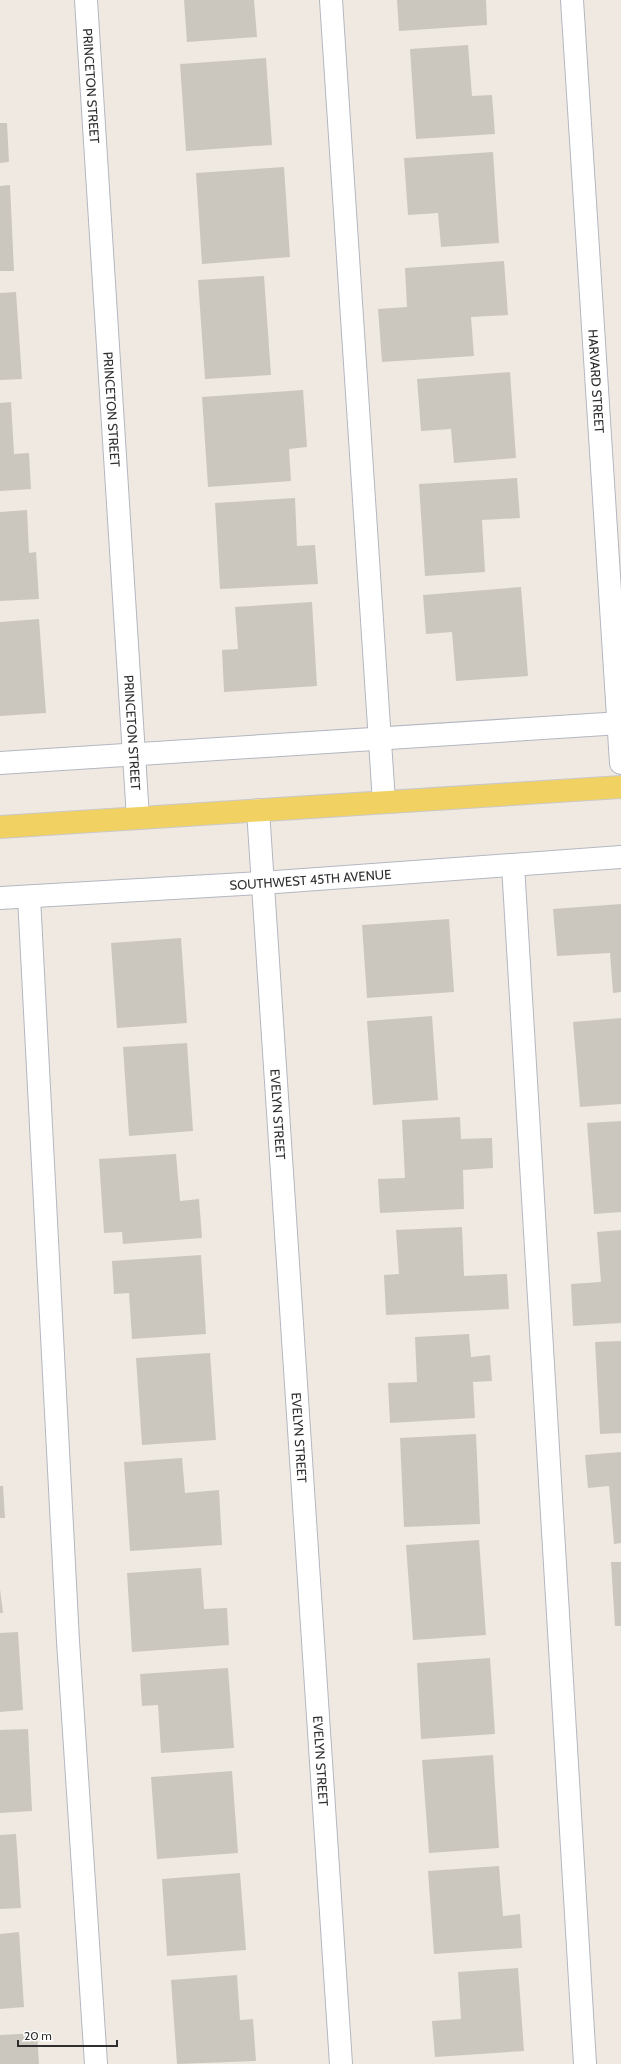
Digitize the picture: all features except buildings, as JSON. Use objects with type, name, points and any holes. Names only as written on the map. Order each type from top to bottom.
[{"type":"main road","points":[[0,827],[621,787]]},
{"type":"street","name":"PRINCETON STREET","points":[[86,0],[138,818]]},
{"type":"street","points":[[331,0],[384,802]]},
{"type":"street","name":"HARVARD STREET","points":[[572,0],[620,723],[621,763]]},
{"type":"street","points":[[0,763],[620,723]]},
{"type":"street","name":"EVELYN STREET","points":[[258,810],[341,2064]]},
{"type":"street","name":"SOUTHWEST 45TH AVENUE","points":[[0,898],[262,883],[621,857]]},
{"type":"street","points":[[513,865],[585,2064]]},
{"type":"street","points":[[29,896],[68,1641],[96,2064]]}]
